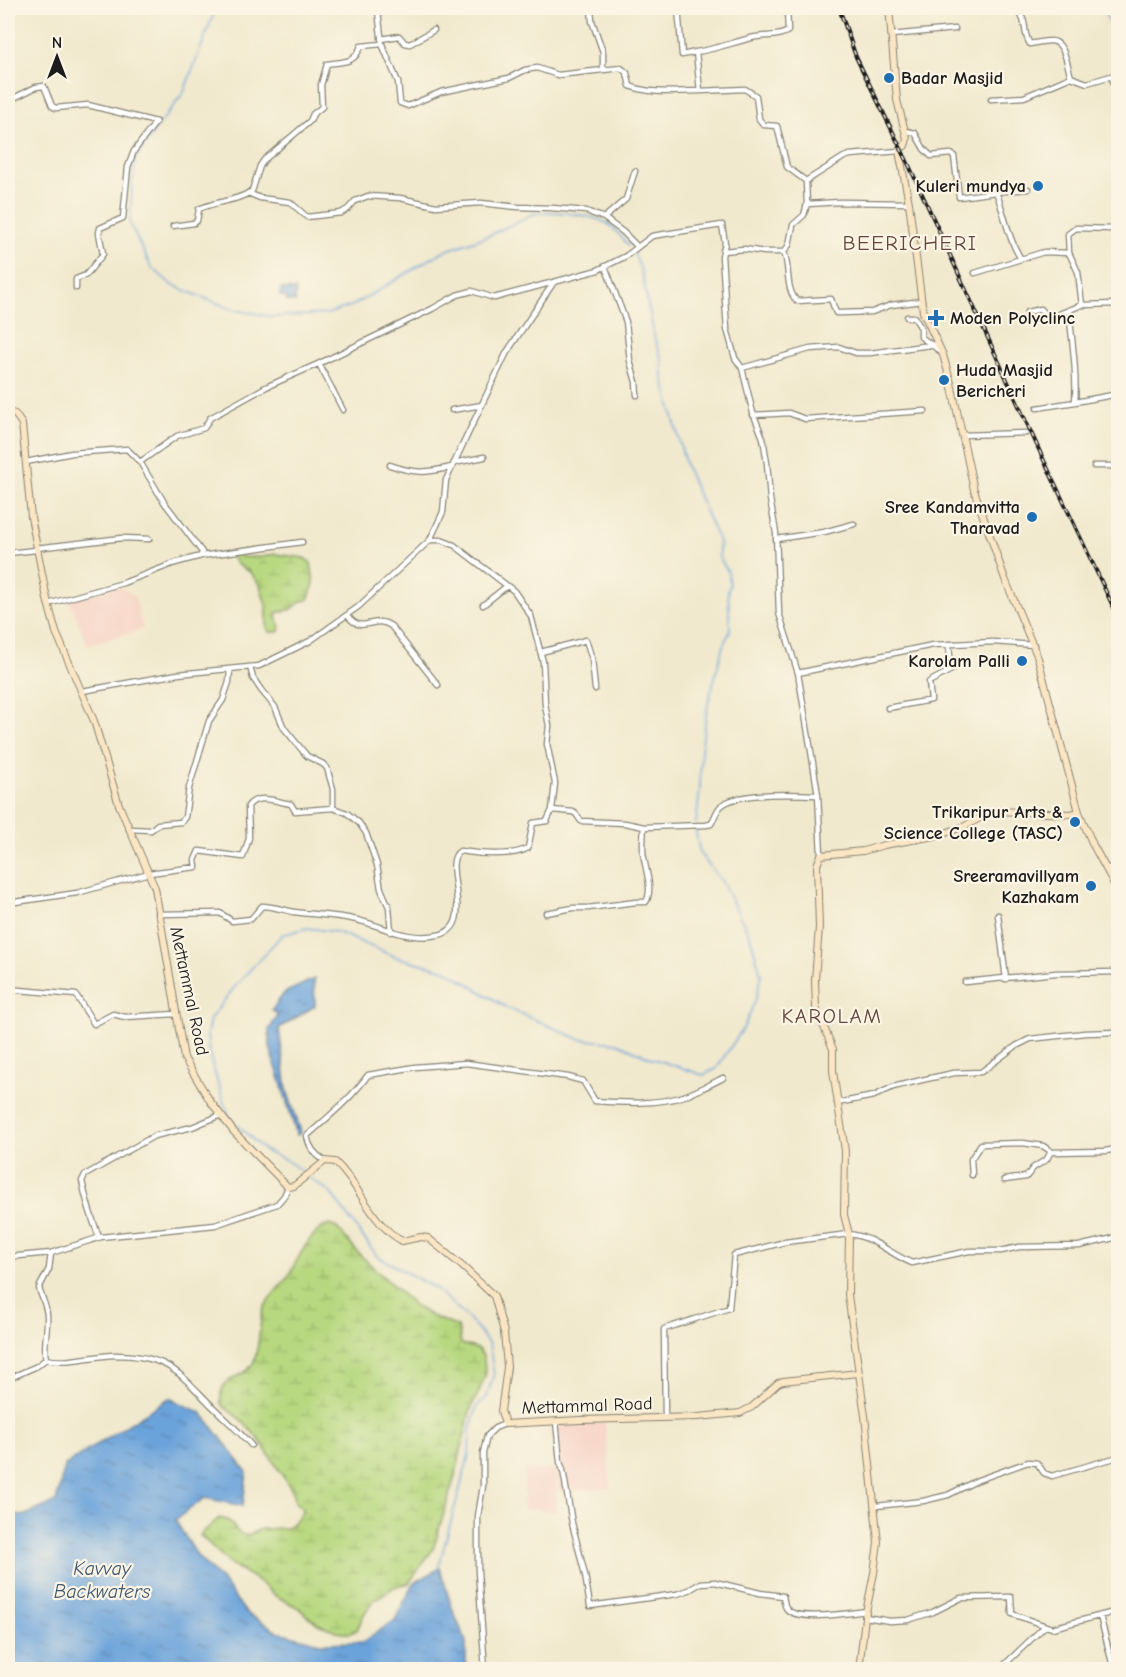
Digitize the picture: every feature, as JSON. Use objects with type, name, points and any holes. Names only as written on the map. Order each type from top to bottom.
[{"type":"main road","points":[[889,8],[897,100],[907,142],[899,151],[909,202],[923,312],[935,344],[941,352],[951,383],[978,501],[1005,579],[1034,645],[1079,812],[1119,891]]},
{"type":"main road","name":"Mettammal Road","points":[[8,412],[15,414],[22,424],[36,549],[56,632],[94,721],[119,805],[155,888],[184,1058],[234,1132],[288,1187]]},
{"type":"main road","points":[[859,1670],[878,1542],[876,1506],[848,1295],[849,1234],[844,1215],[845,1151],[842,1121],[833,1071],[833,1049],[816,1008],[815,980],[819,927],[817,865],[821,855],[863,851],[940,835],[997,811],[1071,814],[1079,812]]},
{"type":"main road","name":"Mettammal Road","points":[[325,1161],[330,1160],[338,1165],[353,1182],[369,1210],[390,1233],[402,1241],[428,1238],[494,1296],[504,1332],[507,1367],[501,1411],[506,1424],[698,1417],[740,1413],[748,1411],[783,1381],[858,1373]]},
{"type":"main road","points":[[288,1187],[294,1186],[325,1161]]},
{"type":"street","points":[[375,8],[378,11],[382,41],[398,82],[400,103],[408,106],[441,92],[509,78],[537,68],[558,75],[621,68],[627,73],[630,86],[651,92],[745,89],[756,96],[759,119],[764,125],[777,126],[787,167],[806,181]]},
{"type":"street","points":[[591,8],[592,21],[603,52],[603,70]]},
{"type":"street","points":[[678,8],[682,55],[721,48],[754,38],[783,34],[788,31],[787,8]]},
{"type":"street","points":[[1014,8],[1022,15],[1026,24],[1026,39],[1030,44],[1051,40],[1057,42],[1062,48],[1071,77],[1087,83],[1119,74]]},
{"type":"street","points":[[891,34],[955,29]]},
{"type":"street","points":[[173,226],[194,223],[198,209],[208,204],[239,197],[252,191],[264,160],[310,121],[322,107],[321,86],[327,64],[344,63],[357,55],[361,46],[399,36],[405,43],[410,44],[434,30]]},
{"type":"street","points":[[696,52],[700,91]]},
{"type":"street","points":[[991,99],[1024,97],[1071,77]]},
{"type":"street","points":[[1112,77],[1119,99]]},
{"type":"street","points":[[8,100],[36,87],[44,86],[52,106],[56,108],[88,105],[156,122],[134,151],[128,167],[123,218],[100,228],[103,254],[86,275],[76,279],[76,288]]},
{"type":"street","points":[[906,131],[915,133],[927,154],[954,156],[959,197],[1028,189]]},
{"type":"street","points":[[806,181],[844,157],[899,151]]},
{"type":"street","points":[[604,218],[626,199],[635,171]]},
{"type":"street","points":[[784,252],[789,245],[793,225],[804,215],[807,204],[806,181]]},
{"type":"street","points":[[996,192],[1003,207],[1011,240],[1021,259]]},
{"type":"street","points":[[248,193],[266,199],[290,202],[307,217],[340,213],[348,209],[355,201],[368,196],[436,206],[481,203],[518,207],[552,207],[586,212],[604,218],[637,246]]},
{"type":"street","points":[[807,204],[909,202]]},
{"type":"street","points":[[1082,306],[1078,272],[1069,253],[1068,234],[1076,228],[1113,230],[1119,219]]},
{"type":"street","points":[[140,462],[177,436],[204,428],[210,418],[256,393],[457,295],[472,291],[494,298],[605,266],[626,256],[652,236],[722,225],[725,237],[722,256],[727,329],[735,358],[742,368],[753,415],[763,438],[776,539],[779,613],[798,674],[818,795],[821,855]]},
{"type":"street","points":[[723,251],[744,249],[784,252]]},
{"type":"street","points":[[784,252],[789,269],[790,286],[793,297],[797,301],[831,298],[836,312],[841,313],[872,312],[891,305],[922,301]]},
{"type":"street","points":[[975,273],[1044,252],[1069,253]]},
{"type":"street","points":[[605,266],[626,322],[630,361],[637,395]]},
{"type":"street","points":[[82,691],[178,674],[259,666],[310,641],[347,615],[430,540],[443,512],[446,480],[507,352],[554,282]]},
{"type":"street","points":[[1027,312],[1041,309],[1048,317],[1051,317],[1082,306],[1119,304]]},
{"type":"street","points":[[1068,311],[1076,372],[1076,402]]},
{"type":"street","points":[[907,317],[914,317],[921,328],[921,337],[935,344]]},
{"type":"street","points":[[742,368],[810,349],[839,347],[856,353],[870,353],[935,344]]},
{"type":"street","points":[[319,364],[343,410]]},
{"type":"street","points":[[1037,408],[1119,394]]},
{"type":"street","points":[[452,410],[482,405]]},
{"type":"street","points":[[753,415],[789,413],[805,419],[925,411]]},
{"type":"street","points":[[962,435],[1026,433]]},
{"type":"street","points":[[26,462],[72,453],[127,449],[140,462],[164,502],[202,552],[201,556]]},
{"type":"street","points":[[390,465],[407,472],[439,470],[484,457]]},
{"type":"street","points":[[1094,465],[1119,466]]},
{"type":"street","points":[[776,539],[824,532],[854,524]]},
{"type":"street","points":[[8,553],[122,538],[149,539]]},
{"type":"street","points":[[158,914],[220,913],[232,921],[251,919],[262,906],[268,906],[360,921],[392,932],[418,936],[445,933],[456,919],[457,897],[453,859],[456,853],[460,851],[501,853],[524,850],[528,848],[533,823],[547,822],[552,810],[555,783],[547,744],[549,726],[541,652],[531,616],[514,591],[448,541],[430,540]]},
{"type":"street","points":[[48,604],[113,586],[175,562],[201,556],[302,542]]},
{"type":"street","points":[[483,605],[507,586]]},
{"type":"street","points":[[347,615],[353,623],[360,626],[381,621],[391,626],[438,685]]},
{"type":"street","points":[[541,652],[586,640],[592,659],[596,689]]},
{"type":"street","points":[[798,674],[933,645],[993,642],[1034,645]]},
{"type":"street","points":[[888,708],[931,700],[929,682],[953,669],[948,644]]},
{"type":"street","points":[[250,667],[261,690],[275,707],[284,728],[307,756],[327,768],[333,789],[333,808]]},
{"type":"street","points":[[129,829],[151,830],[159,824],[181,822],[185,817],[189,788],[209,721],[223,700],[230,670]]},
{"type":"street","points":[[552,810],[573,812],[581,821],[625,823],[644,827],[711,824],[721,806],[729,801],[748,796],[818,795]]},
{"type":"street","points":[[8,903],[77,893],[149,873],[196,867],[195,860],[200,851],[243,857],[249,838],[248,806],[256,800],[264,799],[291,804],[295,811],[333,808],[347,813],[360,823],[366,833],[377,865],[381,889],[389,907],[392,932]]},
{"type":"street","points":[[546,913],[573,908],[646,903],[649,889],[643,850],[644,827]]},
{"type":"street","points":[[1106,867],[1110,869],[1119,864]]},
{"type":"street","points":[[998,915],[1006,979]]},
{"type":"street","points":[[965,982],[1056,973],[1119,972]]},
{"type":"street","points":[[8,989],[75,995],[94,1024],[113,1014],[125,1017],[176,1014]]},
{"type":"street","points":[[837,1103],[874,1096],[893,1087],[926,1079],[954,1073],[981,1072],[1016,1046],[1030,1039],[1076,1033],[1119,1032]]},
{"type":"street","points":[[325,1161],[312,1150],[307,1136],[342,1105],[360,1087],[368,1075],[415,1067],[466,1063],[568,1077],[583,1081],[595,1101],[616,1102],[653,1101],[683,1096],[723,1078]]},
{"type":"street","points":[[99,1238],[88,1208],[82,1181],[85,1175],[153,1136],[192,1127],[221,1115]]},
{"type":"street","points":[[972,1175],[971,1159],[981,1144],[1023,1143],[1043,1146],[1052,1152],[1119,1149]]},
{"type":"street","points":[[1004,1180],[1026,1177],[1052,1152]]},
{"type":"street","points":[[8,1257],[51,1253],[99,1238],[215,1225],[277,1204],[288,1187]]},
{"type":"street","points":[[665,1417],[664,1329],[729,1308],[734,1255],[785,1242],[849,1234],[859,1235],[876,1242],[912,1263],[969,1251],[1079,1246],[1119,1237]]},
{"type":"street","points":[[46,1359],[44,1352],[47,1342],[48,1312],[39,1288],[49,1269],[51,1253]]},
{"type":"street","points":[[8,1379],[37,1366],[46,1359],[115,1355],[134,1356],[161,1362],[183,1375],[251,1444]]},
{"type":"street","points":[[556,1421],[560,1462],[590,1606],[676,1594],[701,1583],[715,1582],[783,1596],[785,1607],[796,1613],[830,1616],[866,1614],[890,1621],[908,1620],[933,1612],[961,1598],[1008,1597],[1012,1600],[1012,1614],[1052,1628],[1119,1611]]},
{"type":"street","points":[[485,1670],[478,1571],[478,1516],[483,1486],[483,1453],[487,1436],[495,1428],[506,1424]]},
{"type":"street","points":[[876,1506],[922,1501],[948,1495],[978,1480],[1028,1462],[1037,1463],[1044,1473],[1052,1476],[1119,1457]]},
{"type":"street","points":[[1100,1616],[1114,1670]]},
{"type":"street","points":[[999,1670],[1045,1626]]},
{"type":"street","points":[[1111,1656],[1119,1656]]},
{"type":"shaded area","points":[[119,586],[135,597],[143,629],[88,645],[69,600]]},
{"type":"shaded area","points":[[605,1422],[611,1488],[559,1491],[554,1424]]},
{"type":"shaded area","points":[[524,1469],[556,1470],[556,1511],[524,1509]]},
{"type":"green space","points":[[231,553],[239,553],[241,557],[262,557],[275,554],[304,558],[311,563],[314,584],[308,600],[301,601],[292,609],[276,613],[280,628],[278,632],[270,632],[267,628],[267,608],[260,585],[250,572],[236,564]]},
{"type":"green space","points":[[329,1225],[337,1228],[359,1254],[416,1307],[458,1327],[461,1344],[478,1349],[483,1356],[486,1373],[470,1411],[455,1476],[433,1549],[409,1583],[394,1587],[373,1601],[357,1630],[350,1633],[342,1633],[318,1624],[299,1608],[276,1596],[257,1580],[229,1563],[200,1535],[219,1518],[228,1520],[239,1533],[246,1536],[261,1529],[287,1528],[299,1517],[303,1509],[295,1502],[294,1493],[258,1438],[221,1404],[221,1394],[226,1383],[247,1371],[252,1365],[258,1347],[263,1311],[268,1301],[287,1278],[310,1240],[319,1230]]},
{"type":"water","points":[[281,289],[296,290],[295,302],[286,301],[287,297],[280,296]]},
{"type":"water","points":[[314,979],[315,1006],[279,1028],[287,1090],[301,1132],[297,1135],[270,1047],[269,1030],[278,1015],[272,1010],[284,993]]},
{"type":"water","name":"Kavvay Backwaters","points":[[169,1398],[202,1413],[247,1472],[243,1506],[205,1498],[175,1520],[198,1557],[224,1583],[246,1613],[279,1632],[320,1643],[362,1642],[395,1620],[414,1583],[440,1568],[451,1605],[466,1642],[466,1669],[8,1669],[8,1513],[23,1516],[56,1502],[65,1465]]},
{"type":"waterway","points":[[216,8],[184,92],[136,158],[130,224],[151,267],[172,285],[231,309],[272,317],[327,314],[354,305],[442,252],[490,235],[533,214],[559,213],[598,219],[612,227],[629,246]]},
{"type":"waterway","points":[[1102,8],[1118,40]]},
{"type":"waterway","points":[[634,253],[642,274],[655,340],[662,360],[663,377],[686,467],[719,542],[719,557],[728,572],[730,585],[728,590],[730,631],[723,646],[708,704],[701,750],[696,824]]},
{"type":"waterway","points":[[303,1172],[286,1160],[265,1151],[231,1119],[209,1054],[207,1034],[210,1019],[237,984],[282,935],[307,928],[337,932],[396,957],[446,970],[506,1007],[579,1039],[617,1043],[651,1058],[703,1075],[716,1069],[744,1027],[756,999],[761,974],[750,936],[721,880],[700,854],[695,828]]},
{"type":"waterway","points":[[310,1178],[330,1192],[377,1256],[436,1289],[469,1319],[489,1344],[494,1374],[487,1397],[477,1406],[470,1429],[469,1455],[438,1569]]},
{"type":"railway","points":[[839,8],[856,57],[907,161],[1118,617]]},
{"type":"place","name":"Badar Masjid","points":[[889,78]]},
{"type":"place","name":"Kuleri mundya","points":[[1038,186]]},
{"type":"place","name":"Moden Polyclinc","points":[[936,318]]},
{"type":"place","name":"Huda Masjid Bericheri","points":[[944,380]]},
{"type":"place","name":"Sree Kandamvitta Tharavad","points":[[1032,517]]},
{"type":"place","name":"Karolam Palli","points":[[1022,661]]},
{"type":"place","name":"Trikaripur Arts & Science College (TASC)","points":[[1075,822]]},
{"type":"place","name":"Sreeramavillyam Kazhakam","points":[[1091,886]]},
{"type":"district","name":"BEERICHERI","points":[[910,243]]},
{"type":"district","name":"KAROLAM","points":[[832,1016]]}]
